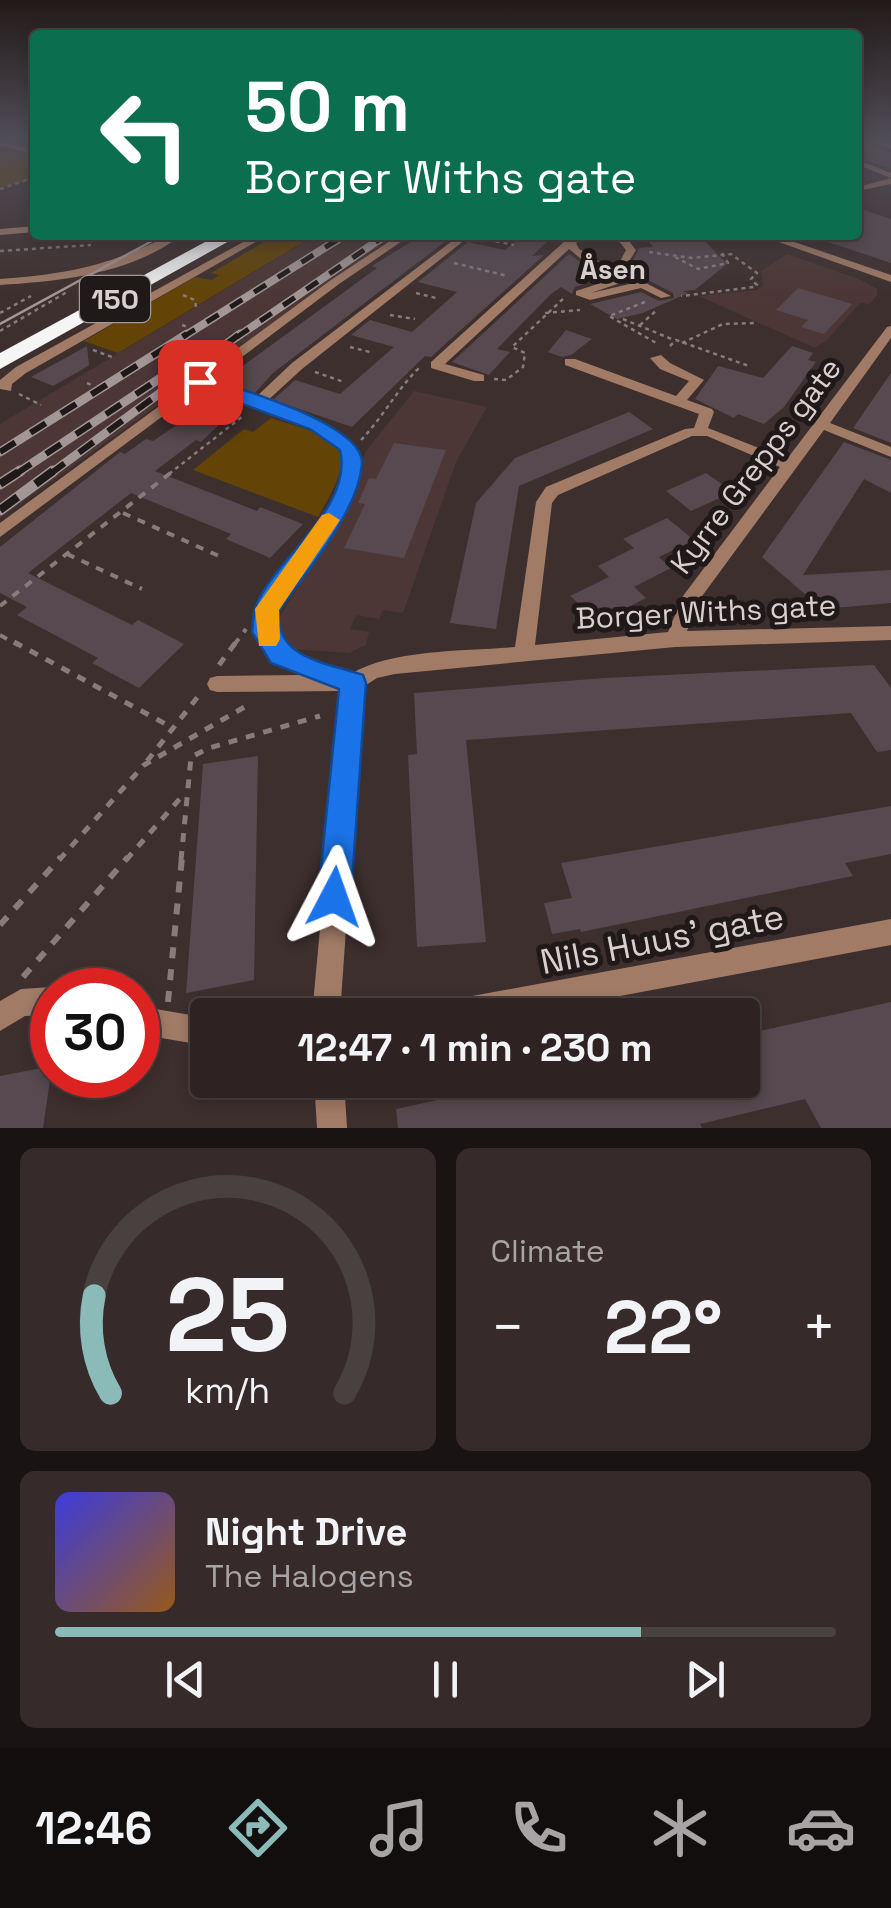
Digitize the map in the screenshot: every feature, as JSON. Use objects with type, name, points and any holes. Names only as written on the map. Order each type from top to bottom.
[{"type":"highway","name":"150","points":[[0,343],[195,240]]},
{"type":"highway","name":"150","points":[[0,362],[221,240]]},
{"type":"street","points":[[0,232],[30,229]]},
{"type":"street","points":[[0,282],[95,274],[168,240]]},
{"type":"street","name":"150","points":[[6,388],[6,383],[22,370],[254,240]]},
{"type":"street","points":[[0,531],[398,240]]},
{"type":"street","points":[[258,404],[297,366],[460,240]]},
{"type":"street","points":[[479,378],[436,365],[574,240]]},
{"type":"street","points":[[622,279],[620,268],[631,250],[623,240]]},
{"type":"street","points":[[778,240],[891,279]]},
{"type":"street","points":[[570,242],[596,266],[622,279]]},
{"type":"street","points":[[388,247],[408,252]]},
{"type":"street","points":[[580,293],[622,279]]},
{"type":"street","points":[[580,293],[590,297],[642,284],[664,295]]},
{"type":"street","points":[[309,302],[330,307]]},
{"type":"street","name":"Kyrre Grepps gate","points":[[675,639],[689,601],[891,330]]},
{"type":"street","points":[[656,358],[697,380],[678,402]]},
{"type":"street","points":[[570,362],[707,412],[700,431],[791,466]]},
{"type":"street","points":[[200,382],[316,425],[349,448],[352,462],[340,505],[267,609],[264,632],[280,656],[353,683]]},
{"type":"street","points":[[823,425],[891,452]]},
{"type":"street","name":"Borger Withs gate","points":[[524,654],[544,502],[552,491],[700,431]]},
{"type":"street","points":[[884,633],[891,654]]},
{"type":"street","name":"Borger Withs gate","points":[[353,683],[372,671],[394,666],[675,639],[884,633]]},
{"type":"street","points":[[212,681],[353,683]]},
{"type":"street","points":[[327,998],[353,683]]},
{"type":"street","name":"Nils Huus' gate","points":[[536,998],[891,932]]},
{"type":"street","points":[[0,1017],[21,1003],[30,1002]]},
{"type":"street","points":[[160,1025],[190,1029]]},
{"type":"street","points":[[330,1098],[332,1128]]},
{"type":"path","points":[[74,246],[76,240]]},
{"type":"path","points":[[490,240],[514,245]]},
{"type":"path","points":[[0,251],[91,245]]},
{"type":"path","points":[[629,253],[692,258],[722,254],[741,258],[757,274],[751,279],[756,285],[724,292],[664,295],[608,316],[666,349],[676,340]]},
{"type":"path","points":[[671,254],[698,269],[728,264],[722,254]]},
{"type":"path","points":[[435,259],[512,277]]},
{"type":"path","points":[[0,331],[72,290]]},
{"type":"path","points":[[479,378],[506,380],[522,367],[525,353],[512,347],[560,298],[580,293]]},
{"type":"path","points":[[0,313],[36,294]]},
{"type":"path","points":[[640,325],[644,318],[664,306],[664,295]]},
{"type":"path","points":[[195,300],[196,307]]},
{"type":"path","points":[[545,313],[581,310]]},
{"type":"path","points":[[624,318],[749,366]]},
{"type":"path","points":[[682,343],[724,324],[748,326],[756,322]]},
{"type":"path","points":[[182,325],[188,327]]},
{"type":"path","points":[[297,366],[344,382]]},
{"type":"path","points":[[87,383],[94,386]]},
{"type":"path","points":[[6,388],[42,405]]},
{"type":"path","points":[[0,606],[258,404]]},
{"type":"path","points":[[121,512],[219,556]]},
{"type":"path","points":[[67,554],[142,590]]},
{"type":"path","points":[[0,925],[144,765],[212,681],[256,614],[267,609]]},
{"type":"path","points":[[0,636],[173,728]]},
{"type":"path","points":[[144,765],[241,706],[259,702]]},
{"type":"path","points":[[166,1026],[191,757],[209,748],[320,716]]},
{"type":"path","points":[[20,980],[187,792]]},
{"type":"shaded area","points":[[267,240],[307,240],[118,353],[84,341],[195,277],[212,280],[219,275],[211,273]]},
{"type":"shaded area","points":[[308,240],[389,240],[0,518],[0,424]]},
{"type":"shaded area","points":[[787,254],[859,279],[877,289],[877,295],[870,304],[860,303],[815,348],[699,296],[757,290],[763,286],[761,271]]},
{"type":"shaded area","points":[[414,391],[487,407],[456,462],[403,613],[383,610],[379,619],[356,615],[350,629],[369,632],[366,645],[349,653],[293,649],[277,635],[278,619],[340,520],[366,451]]},
{"type":"shaded area","points":[[271,418],[315,433],[338,448],[339,474],[318,517],[193,470],[244,429],[253,432]]},
{"type":"building","points":[[862,209],[891,219],[891,263],[822,240],[862,240]]},
{"type":"building","points":[[414,240],[447,240],[273,373],[254,394],[222,381],[377,268],[372,266]]},
{"type":"building","points":[[517,240],[549,240],[532,256],[544,255],[431,357],[425,356],[352,427],[273,400],[295,380],[340,394],[394,347],[351,335],[370,320],[412,332],[457,292],[418,282],[468,242],[505,250]]},
{"type":"building","points":[[648,240],[704,240],[727,264],[695,290],[683,291],[688,293],[643,313],[617,319],[590,304],[641,292],[659,301],[674,298],[673,293],[644,278],[630,280],[629,269],[639,248],[653,247]]},
{"type":"building","points":[[569,254],[603,278],[575,287],[572,294],[561,287],[551,294],[497,349],[510,352],[489,375],[452,362]]},
{"type":"building","points":[[798,288],[852,304],[824,334],[801,327],[808,320],[776,310]]},
{"type":"building","points":[[566,330],[592,339],[571,355],[562,357],[548,352]]},
{"type":"building","points":[[87,346],[89,365],[53,386],[31,377]]},
{"type":"building","points":[[792,346],[813,353],[808,360],[816,362],[784,407],[764,424],[738,414],[734,418],[695,399],[718,366],[763,378]]},
{"type":"building","points":[[891,373],[891,443],[853,428]]},
{"type":"building","points":[[218,397],[240,405],[201,442],[196,440],[155,471],[257,511],[260,507],[303,524],[270,558],[226,539],[231,534],[131,493],[28,573],[132,625],[138,620],[184,644],[139,688],[92,663],[98,658],[17,615],[27,607],[0,593],[0,547],[120,452],[125,454],[146,439],[153,441]]},
{"type":"building","points":[[629,412],[653,429],[519,486],[496,629],[450,623],[476,503],[515,458]]},
{"type":"building","points":[[844,442],[891,460],[891,493],[864,479],[803,575],[891,570],[891,603],[822,609],[762,557]]},
{"type":"building","points":[[394,443],[446,450],[404,558],[344,548],[365,504],[358,503],[369,478],[376,479]]},
{"type":"building","points":[[706,473],[733,492],[691,511],[666,491]]},
{"type":"building","points":[[667,518],[694,540],[659,557],[671,568],[634,587],[646,598],[600,622],[570,596],[609,577],[598,566],[634,548],[623,539]]},
{"type":"building","points":[[874,665],[891,688],[891,750],[877,752],[851,713],[466,740],[486,942],[417,947],[408,755],[417,754],[414,693],[605,678]]},
{"type":"building","points":[[258,756],[254,980],[186,993],[203,764]]},
{"type":"building","points":[[891,806],[891,854],[845,863],[853,876],[581,932],[580,929],[552,934],[544,903],[572,898],[561,863]]},
{"type":"building","points":[[891,1002],[891,1128],[821,1128],[805,1099],[700,1124],[702,1128],[398,1128],[396,1109],[447,1098],[760,1098],[760,1031]]},
{"type":"building","points":[[30,1070],[30,1098],[47,1098],[43,1128],[0,1128],[0,1076]]},
{"type":"tram line","points":[[0,324],[154,240]]},
{"type":"railway","points":[[183,337],[337,240]]},
{"type":"railway","points":[[237,337],[379,240]]},
{"type":"railway","points":[[0,452],[187,334]]},
{"type":"railway","points":[[50,474],[240,334]]},
{"type":"railway","points":[[16,474],[168,373]]},
{"type":"railway","points":[[0,484],[20,471]]},
{"type":"railway","points":[[0,510],[53,471]]},
{"type":"slow traffic","points":[[268,639],[264,632],[267,609],[329,520]]},
{"type":"district","name":"Åsen","points":[[613,269]]},
{"type":"route","points":[[200,382],[316,425],[349,448],[352,462],[340,505],[267,609],[264,632],[280,656],[353,683],[334,897]]}]
